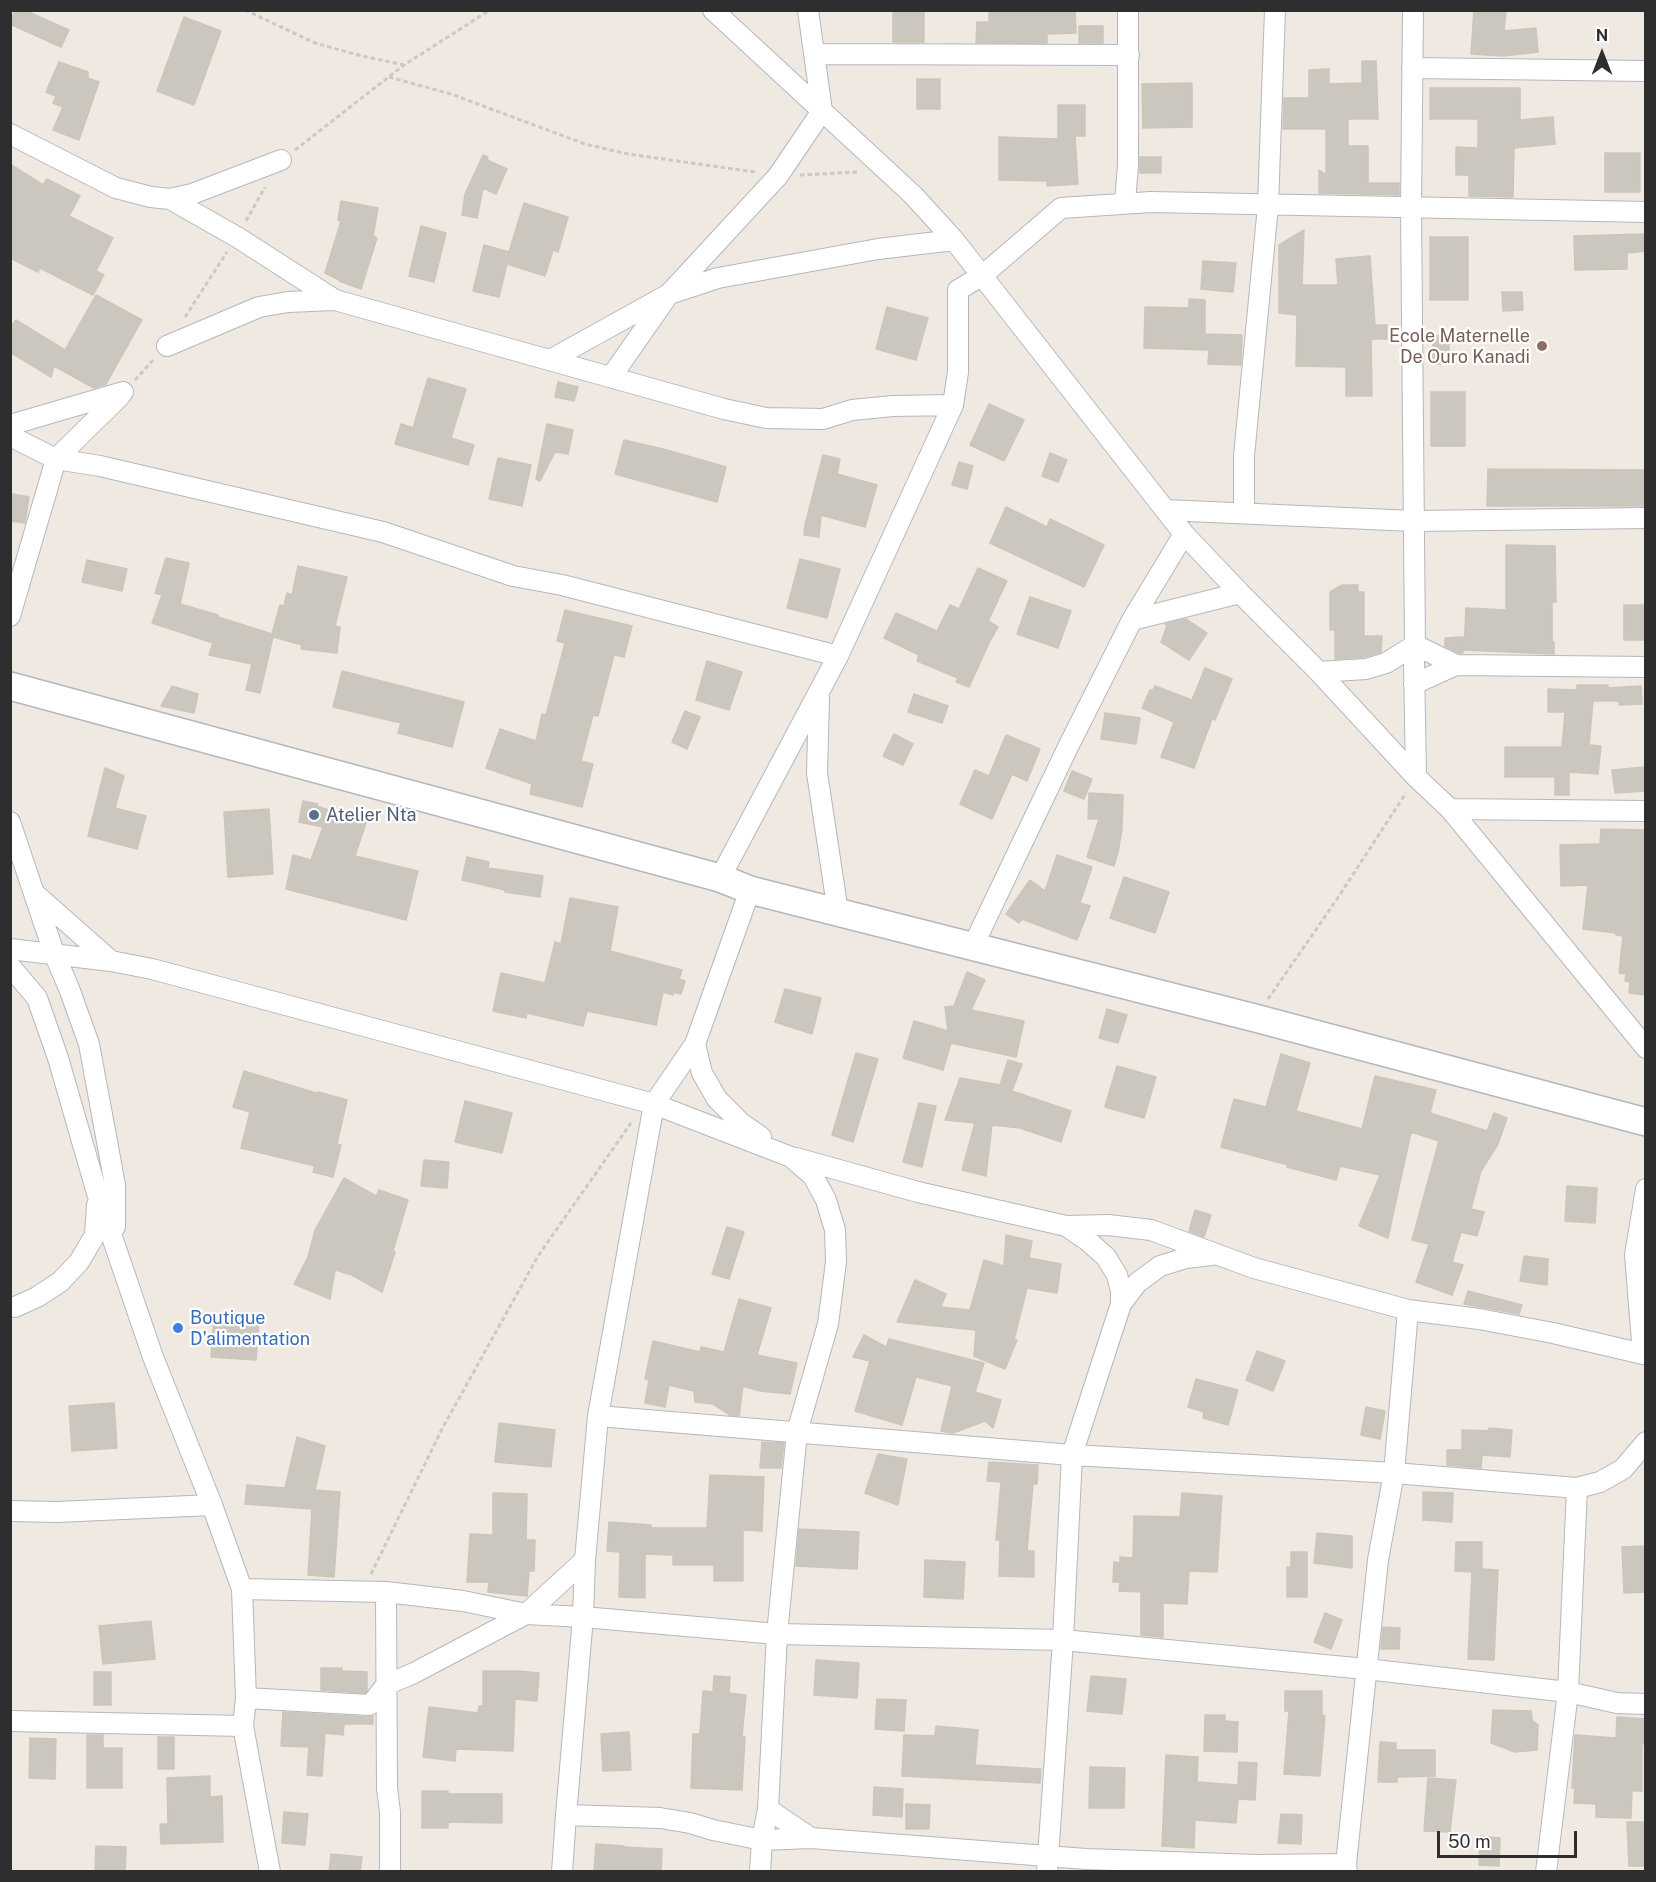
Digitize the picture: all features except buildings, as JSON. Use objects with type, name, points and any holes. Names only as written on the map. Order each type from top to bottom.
[{"type":"main road","points":[[10,686],[720,878],[750,890],[1255,1018],[1646,1122]]},
{"type":"street","points":[[713,10],[913,195],[954,240],[1184,534],[1319,672],[1416,777],[1450,809],[1646,1048]]},
{"type":"street","points":[[611,377],[669,294],[778,176],[822,111],[808,10]]},
{"type":"street","points":[[1125,202],[1128,165],[1128,10]]},
{"type":"street","points":[[1244,513],[1244,456],[1268,206],[1275,10]]},
{"type":"street","points":[[1413,10],[1411,208],[1416,777]]},
{"type":"street","points":[[814,54],[1129,54]]},
{"type":"street","points":[[1412,68],[1646,70]]},
{"type":"street","points":[[10,134],[116,188],[151,197],[170,199],[192,194],[281,160]]},
{"type":"street","points":[[170,199],[237,237],[335,300],[724,409],[766,418],[823,419],[852,410],[893,406],[953,405]]},
{"type":"street","points":[[720,878],[838,656],[953,405],[958,372],[958,290],[983,275],[1060,208],[1125,202],[1646,212]]},
{"type":"street","points":[[550,360],[669,294],[718,278],[878,249],[954,240]]},
{"type":"street","points":[[167,346],[259,307],[288,302],[335,300]]},
{"type":"street","points":[[10,426],[123,392]]},
{"type":"street","points":[[10,616],[56,459],[123,392]]},
{"type":"street","points":[[10,436],[56,459],[100,466],[383,532],[513,576],[562,585],[838,656]]},
{"type":"street","points":[[1165,510],[1414,520],[1646,518]]},
{"type":"street","points":[[973,946],[1068,747],[1132,620],[1184,534]]},
{"type":"street","points":[[1132,620],[1240,593]]},
{"type":"street","points":[[1415,645],[1456,665]]},
{"type":"street","points":[[1319,672],[1366,669],[1386,663],[1415,645]]},
{"type":"street","points":[[1414,684],[1456,665],[1646,667]]},
{"type":"street","points":[[819,692],[817,773],[838,912]]},
{"type":"street","points":[[1450,809],[1646,811]]},
{"type":"street","points":[[10,822],[54,953],[89,1044],[115,1185],[115,1241]]},
{"type":"street","points":[[562,1872],[598,1416],[654,1104],[695,1044],[750,890]]},
{"type":"street","points":[[34,893],[111,961]]},
{"type":"street","points":[[10,949],[111,961],[163,972],[654,1104],[791,1157],[918,1192],[1066,1226],[1107,1224],[1151,1230],[1254,1268],[1408,1310],[1479,1319],[1553,1333],[1644,1357],[1635,1255],[1646,1189]]},
{"type":"street","points":[[10,966],[37,998],[58,1058],[97,1192],[153,1356],[212,1505],[242,1589],[246,1698],[243,1726],[270,1872]]},
{"type":"street","points":[[695,1044],[702,1073],[717,1099],[741,1123],[791,1157],[813,1176],[826,1200],[836,1230],[836,1262],[828,1324],[797,1432],[777,1634],[768,1809],[759,1872]]},
{"type":"street","points":[[15,1307],[37,1297],[60,1282],[79,1262],[95,1235],[98,1210],[97,1192]]},
{"type":"street","points":[[1047,1863],[1063,1640],[1071,1455],[1121,1304],[1117,1275],[1106,1257],[1066,1226]]},
{"type":"street","points":[[1121,1304],[1137,1283],[1160,1266],[1186,1258],[1218,1255]]},
{"type":"street","points":[[566,1815],[660,1818],[690,1822],[713,1830],[762,1840],[811,1838],[1047,1863],[1086,1859],[1347,1868],[1378,1560],[1394,1473],[1408,1310]]},
{"type":"street","points":[[598,1416],[1071,1455],[1394,1473],[1577,1488],[1600,1482],[1623,1469],[1646,1442]]},
{"type":"street","points":[[1546,1872],[1568,1692],[1577,1488]]},
{"type":"street","points":[[10,1511],[57,1512],[212,1505]]},
{"type":"street","points":[[246,1698],[369,1705],[374,1702],[386,1685],[414,1673],[526,1614],[585,1560]]},
{"type":"street","points":[[242,1589],[386,1592],[464,1602],[526,1614],[777,1634],[1063,1640],[1366,1669],[1568,1692],[1617,1703],[1646,1704]]},
{"type":"street","points":[[386,1592],[390,1872]]},
{"type":"street","points":[[10,1721],[243,1726]]},
{"type":"street","points":[[768,1809],[811,1838]]},
{"type":"path","points":[[245,10],[315,43],[358,56],[404,65]]},
{"type":"path","points":[[123,392],[167,346],[237,237],[281,160],[404,65],[490,10]]},
{"type":"path","points":[[389,77],[451,94],[585,144],[628,154],[778,176],[887,171]]},
{"type":"path","points":[[1255,1018],[1335,902],[1416,777]]},
{"type":"path","points":[[362,1592],[442,1429],[538,1256],[628,1126],[654,1104]]},
{"type":"place","name":"Ecole Maternelle De Ouro Kanadi","points":[[1542,346]]},
{"type":"place","name":"Atelier Nta","points":[[314,815]]},
{"type":"place","name":"Boutique D'alimentation","points":[[178,1328]]}]
